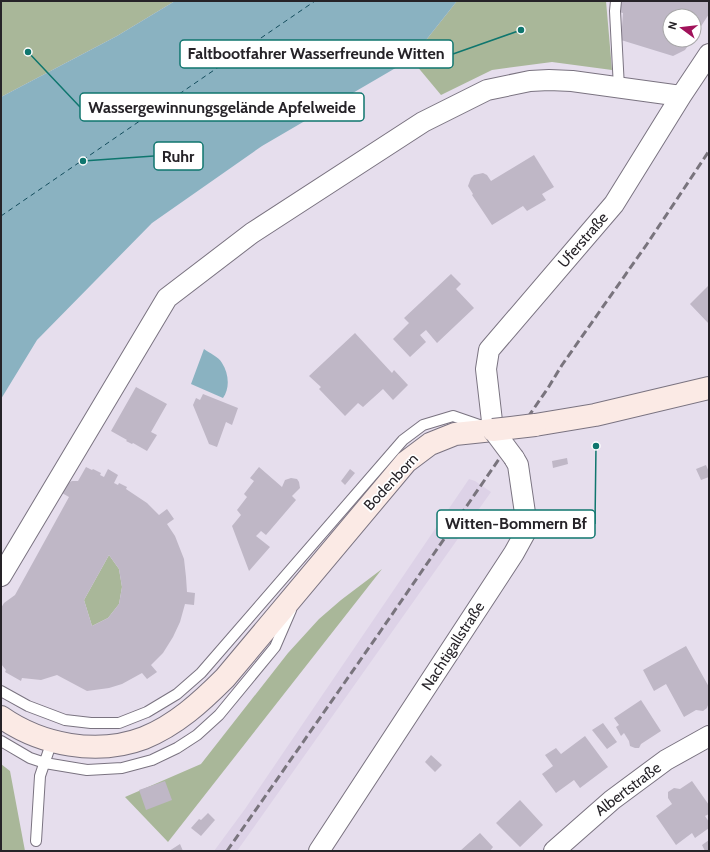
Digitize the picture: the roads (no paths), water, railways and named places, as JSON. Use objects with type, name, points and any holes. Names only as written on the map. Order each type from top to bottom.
[{"type":"main road","name":"Bodenborn","points":[[1,717],[16,727],[38,737],[52,741],[84,746],[101,746],[124,743],[143,738],[176,721],[206,697],[224,678],[406,462],[430,444],[487,423],[535,425],[595,415],[709,388]]},
{"type":"street","name":"Uferstraße","points":[[487,423],[486,369],[489,350],[614,204],[709,54]]},
{"type":"street","points":[[1,576],[167,298],[259,228],[423,122],[487,90],[530,81],[549,80],[572,81],[681,96]]},
{"type":"street","name":"Nachtigallstraße","points":[[319,851],[514,554],[525,533],[523,491],[518,465],[487,423]]},
{"type":"street","name":"Albertstraße","points":[[554,851],[612,800],[666,760],[709,736]]},
{"type":"lane","points":[[616,1],[618,88]]},
{"type":"lane","points":[[1,691],[28,706],[65,720],[91,723],[119,723],[147,712],[177,694],[201,673],[403,440],[423,425],[453,416],[487,423]]},
{"type":"lane","points":[[1,741],[30,758],[45,763],[87,770],[122,768],[152,760],[177,748],[197,736],[219,715],[276,647],[302,585]]},
{"type":"lane","points":[[36,841],[40,776],[52,741]]},
{"type":"water","points":[[175,1],[457,1],[411,59],[262,146],[152,223],[37,340],[1,399],[1,97],[117,36]]},
{"type":"water","points":[[204,349],[221,361],[226,372],[228,385],[223,398],[191,384]]},
{"type":"railway","points":[[227,851],[548,388],[562,365],[647,244],[709,151]]},
{"type":"place","name":"Faltbootfahrer Wasserfreunde Witten","points":[[521,30]]},
{"type":"place","name":"Wassergewinnungsgelände Apfelweide","points":[[28,52]]},
{"type":"place","name":"Ruhr","points":[[83,161]]},
{"type":"place","name":"Witten-Bommern Bf","points":[[596,446]]}]
